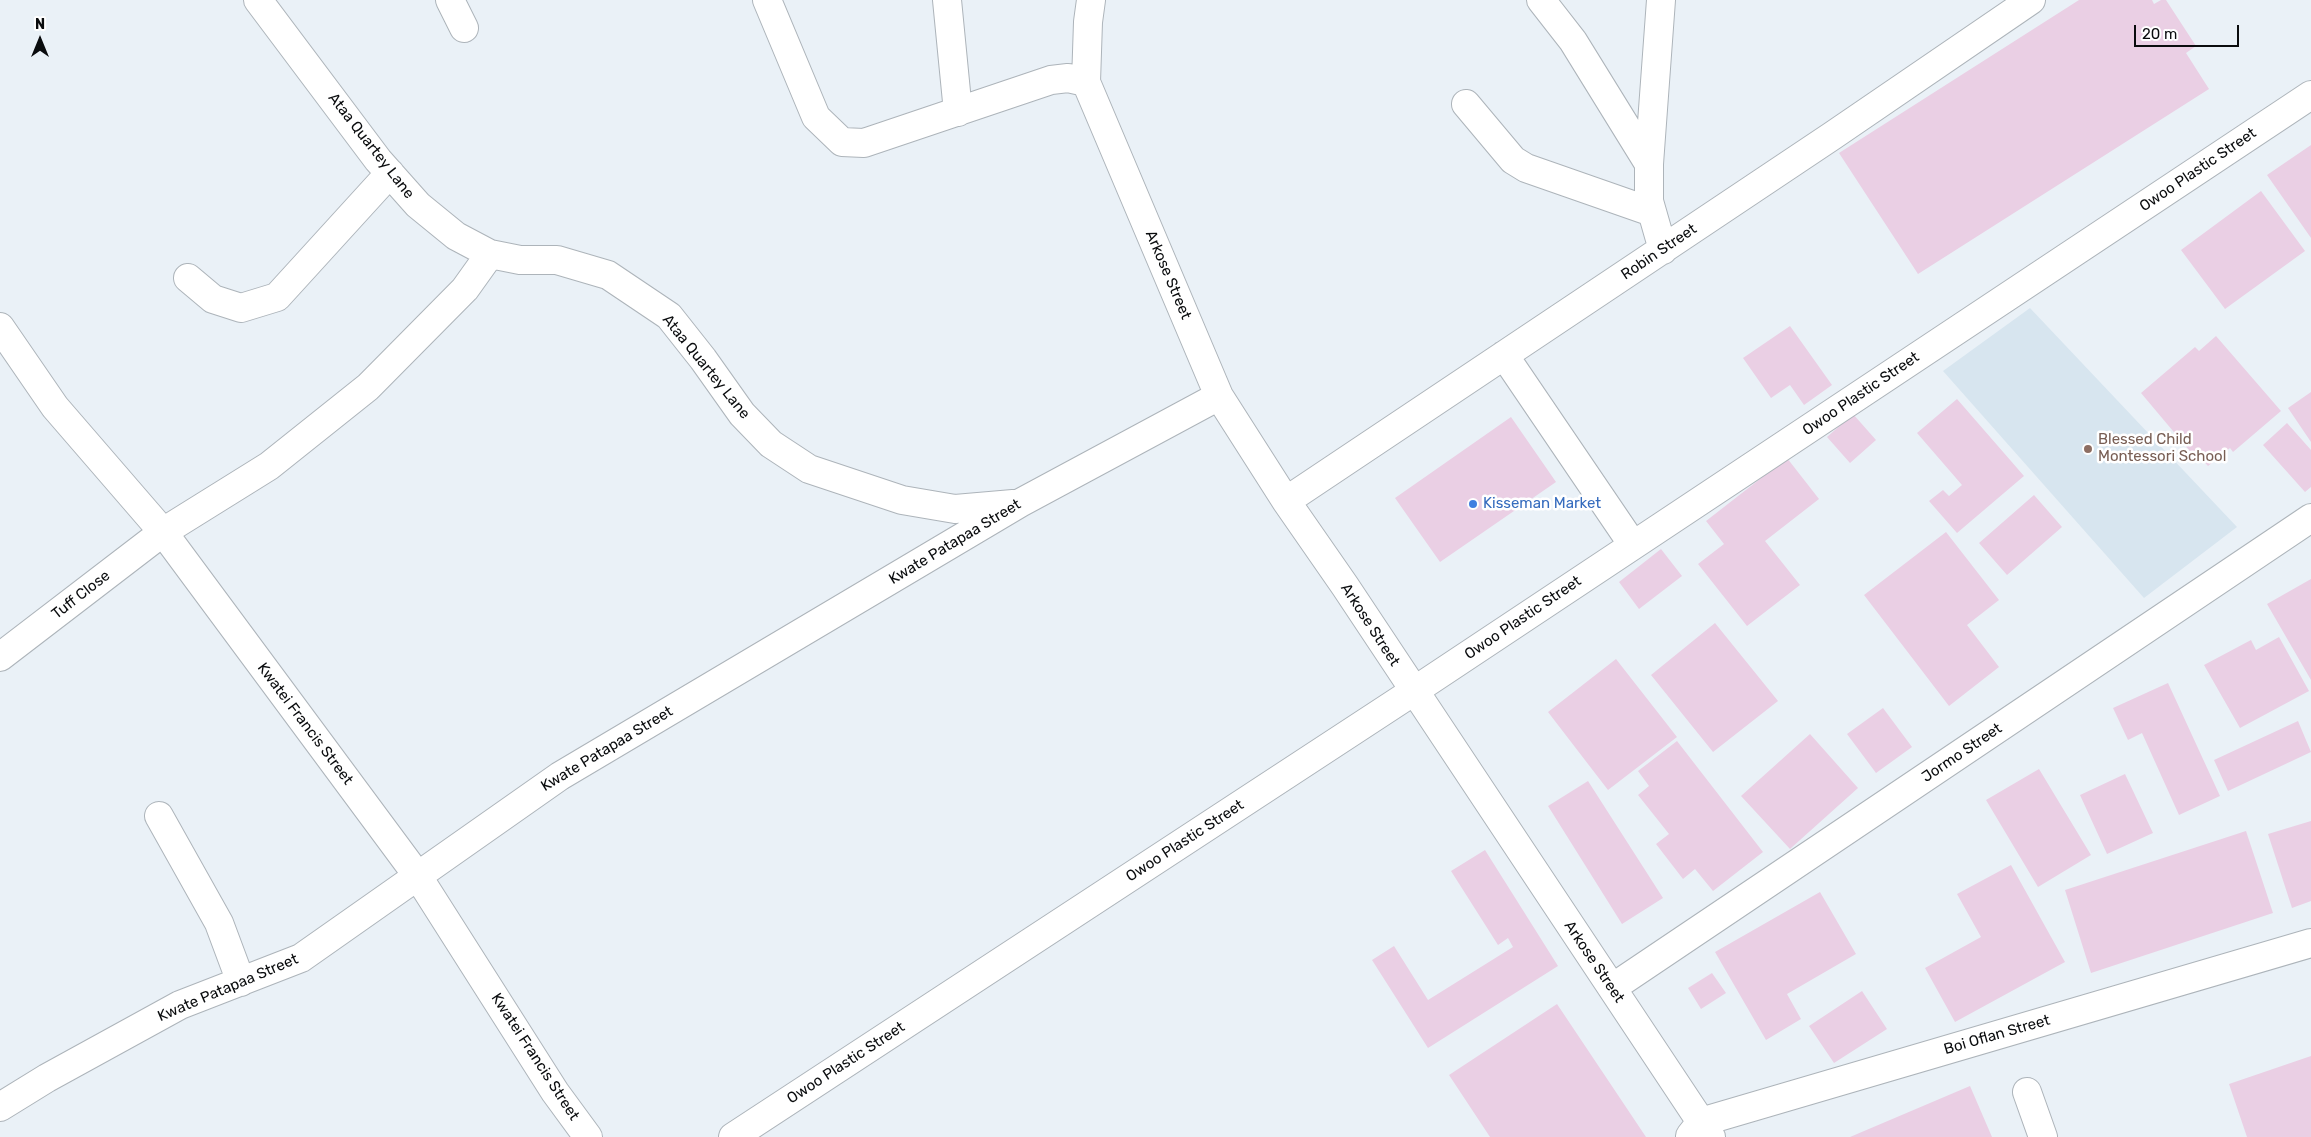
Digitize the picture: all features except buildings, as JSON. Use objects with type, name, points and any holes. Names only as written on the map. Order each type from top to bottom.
[{"type":"street","name":"Ataa Quartey Lane","points":[[258,0],[378,160],[418,206],[456,236],[490,254],[520,260],[557,260],[608,275],[662,311],[669,316],[703,359],[742,414],[771,444],[809,469],[902,500],[955,509],[1020,503]]},
{"type":"street","points":[[450,0],[464,28]]},
{"type":"street","points":[[767,0],[816,117],[842,142],[864,143],[1051,80],[1068,78],[1086,82],[1088,22],[1091,0]]},
{"type":"street","points":[[947,0],[958,112]]},
{"type":"street","points":[[1541,0],[1573,41],[1650,164]]},
{"type":"street","points":[[1661,0],[1650,164],[1650,201],[1663,250]]},
{"type":"street","name":"Robin Street","points":[[1286,501],[1663,250],[2031,0]]},
{"type":"street","name":"Arkose Street","points":[[1086,82],[1219,396],[1286,501],[1612,988],[1700,1132]]},
{"type":"street","name":"Owoo Plastic Street","points":[[733,1137],[1414,691],[2311,95]]},
{"type":"street","points":[[1466,104],[1513,160],[1526,168],[1652,212]]},
{"type":"street","points":[[188,278],[214,299],[241,308],[277,297],[390,174]]},
{"type":"street","name":"Tuff Close","points":[[0,657],[163,532],[269,466],[368,387],[465,289],[490,254]]},
{"type":"street","name":"Kwatei Francis Street","points":[[0,327],[55,406],[163,532],[417,875],[555,1092],[588,1137]]},
{"type":"street","points":[[1504,355],[1633,546]]},
{"type":"street","name":"Kwate Patapaa Street","points":[[0,1107],[47,1078],[180,1005],[301,958],[560,776],[1020,503],[1219,396]]},
{"type":"street","name":"Jormo Street","points":[[1612,988],[2311,518]]},
{"type":"street","points":[[159,816],[219,923],[241,982]]},
{"type":"street","name":"Boi Oflan Street","points":[[1700,1132],[2311,943]]},
{"type":"street","points":[[2027,1092],[2043,1137]]},
{"type":"shaded area","name":"Blessed Child Montessori School","points":[[2030,308],[2237,527],[2144,598],[1943,371]]},
{"type":"place","name":"Blessed Child Montessori School","points":[[2088,449]]},
{"type":"place","name":"Kisseman Market","points":[[1473,504]]}]
